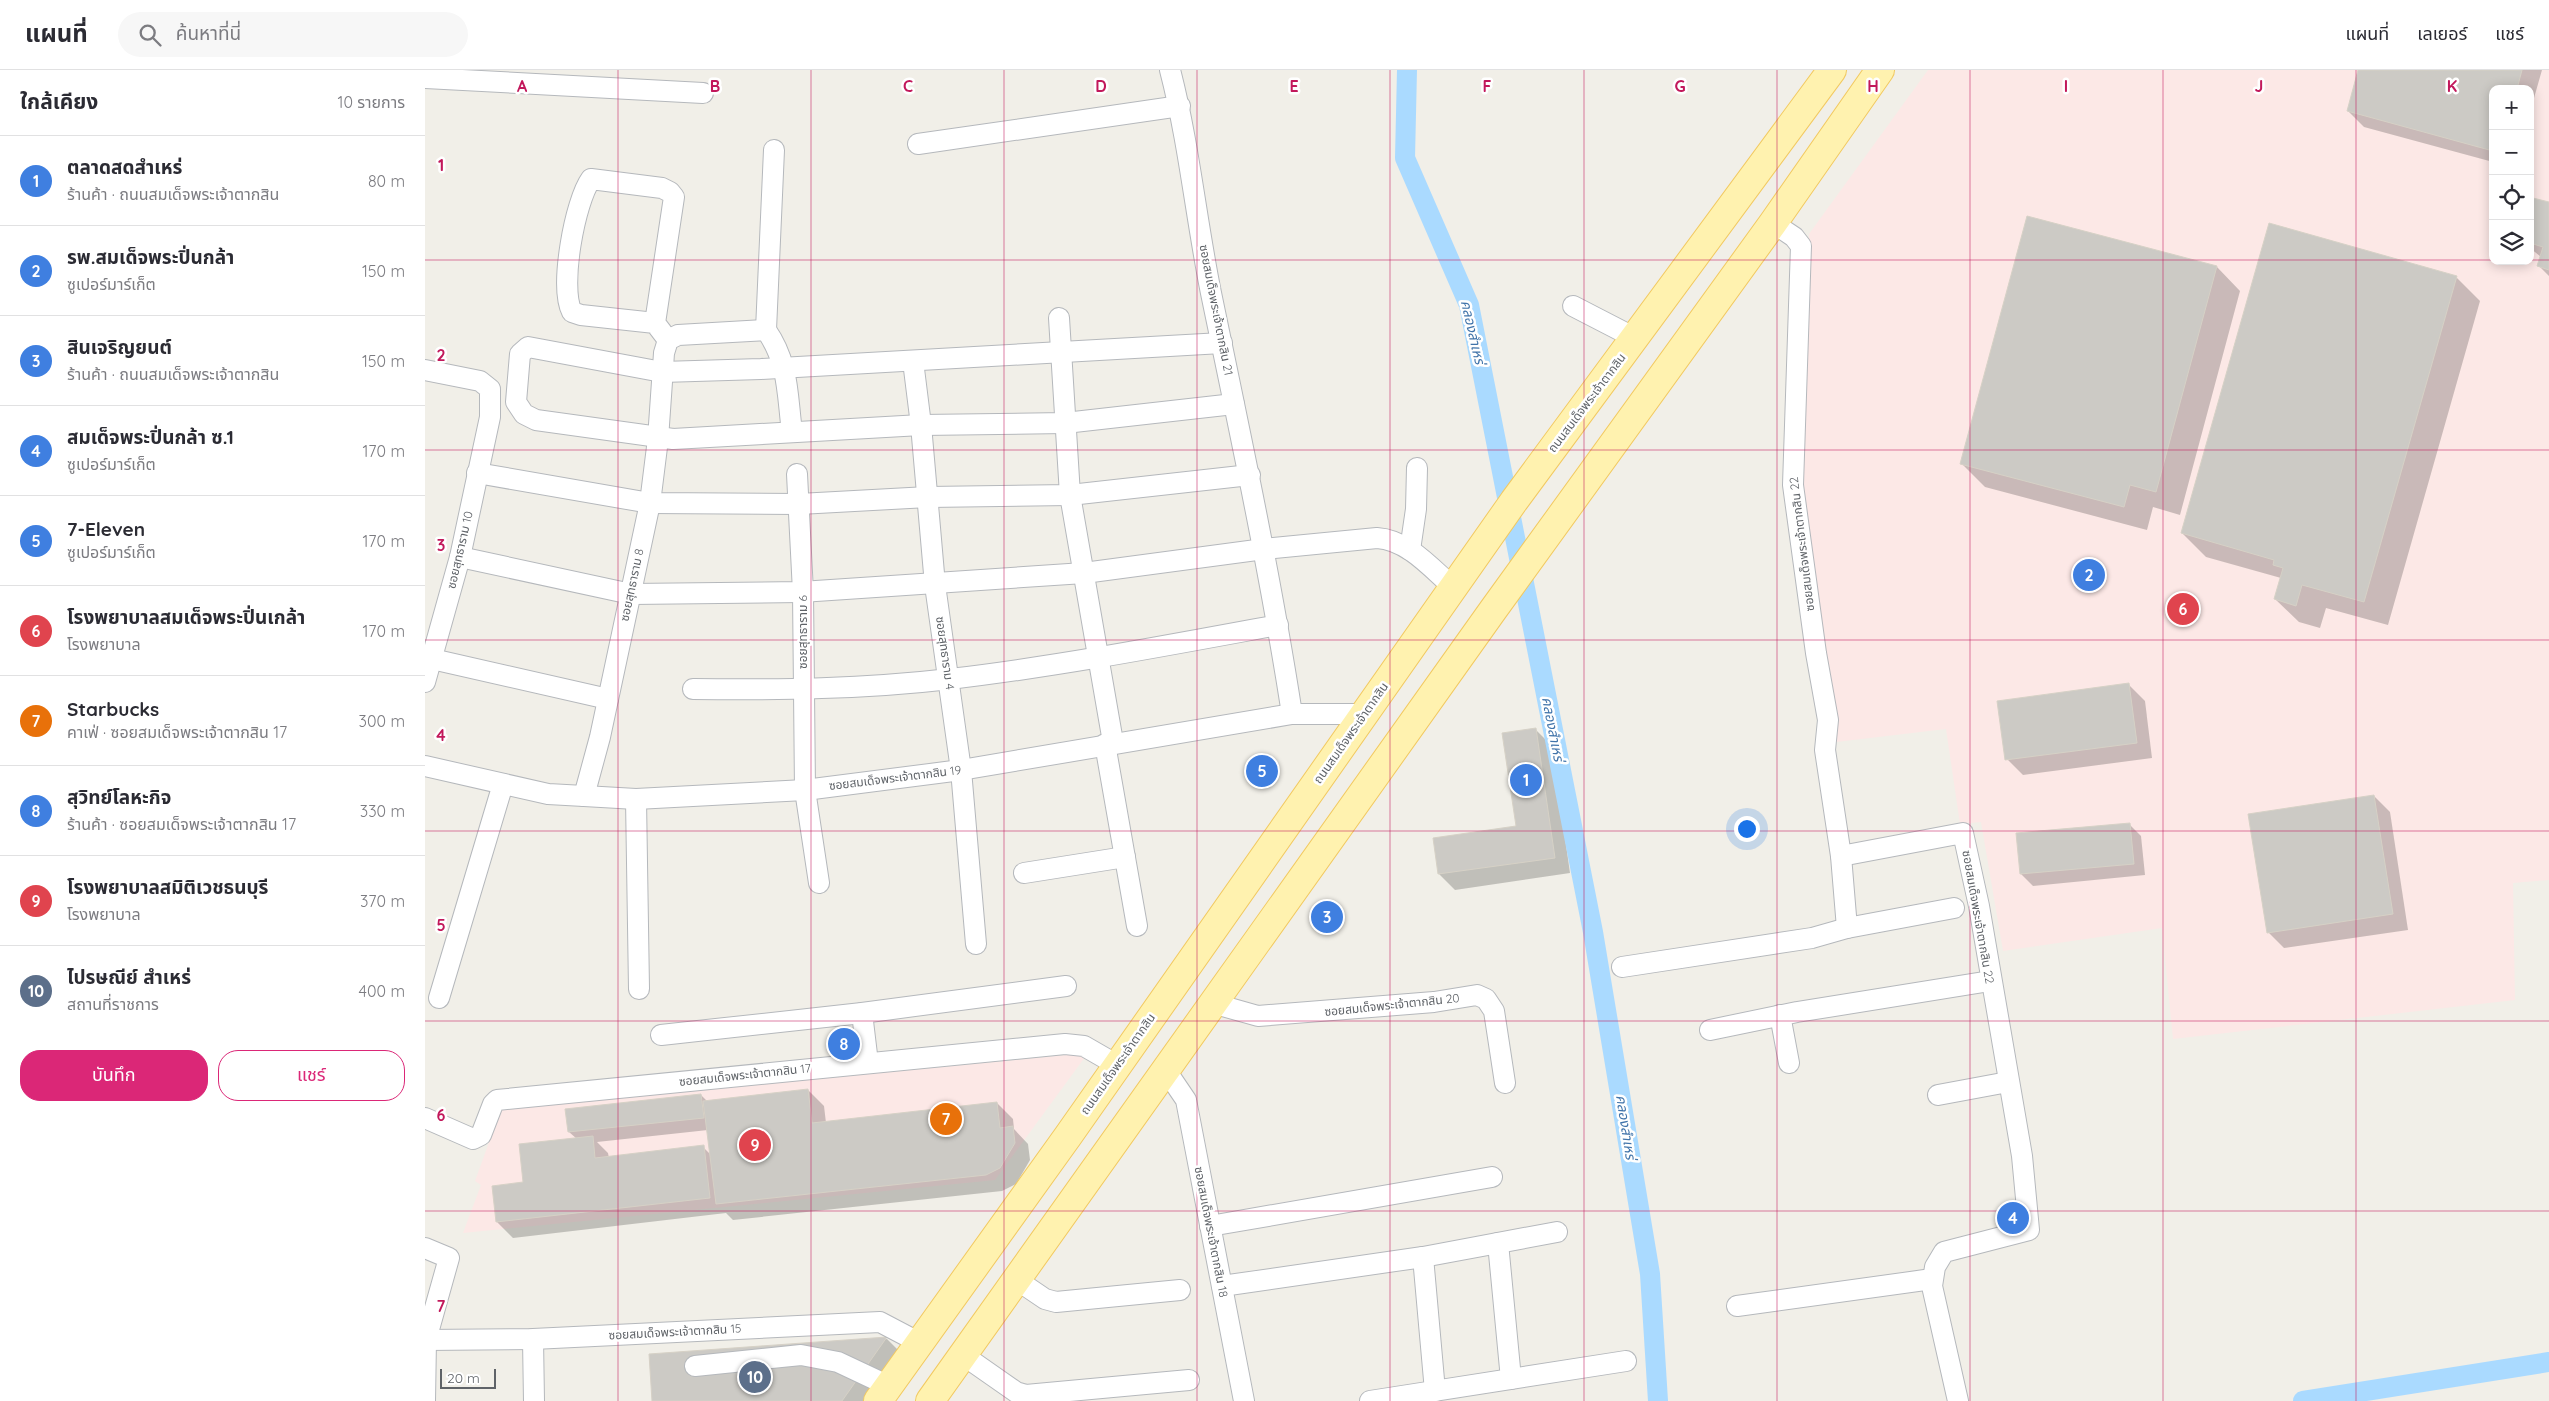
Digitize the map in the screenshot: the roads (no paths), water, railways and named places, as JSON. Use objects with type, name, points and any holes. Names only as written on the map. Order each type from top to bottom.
[{"type":"main road","points":[[888,1388],[931,1400],[1212,1003],[1773,223],[1880,70]]},
{"type":"main road","name":"ถนนสมเด็จพระเจ้าตากสิน","points":[[888,1388],[1514,501],[1635,338],[1826,73]]},
{"type":"main road","points":[[939,1317],[969,1347]]},
{"type":"street","name":"ซอยสมเด็จพระเจ้าตากสิน 21","points":[[1171,70],[1180,106],[1211,292],[1264,549],[1291,714]]},
{"type":"street","points":[[425,78],[703,93]]},
{"type":"street","points":[[918,144],[1180,106]]},
{"type":"street","points":[[774,150],[766,330],[778,347],[785,367],[792,432]]},
{"type":"street","points":[[655,323],[675,197],[662,188],[591,179],[581,195],[568,264],[566,286],[572,312],[581,315],[655,323],[669,340],[677,335],[766,330]]},
{"type":"street","name":"ซอยสมเด็จพระเจ้าตากสิน 22","points":[[1773,223],[1794,237],[1801,246],[1793,485],[1816,653],[1828,720],[1825,750],[1841,856],[1963,833],[1979,906],[1990,981],[2022,1156],[2029,1230],[1944,1252],[1935,1267],[1932,1279]]},
{"type":"street","points":[[1573,306],[1635,338]]},
{"type":"street","points":[[1059,318],[1063,353],[1065,422],[1071,495],[1099,658],[1125,857],[1137,926]]},
{"type":"street","name":"ซอยสุทธาราม 8","points":[[584,796],[608,699],[650,503],[658,438],[664,353],[669,340]]},
{"type":"street","points":[[1222,344],[913,361],[662,372],[528,347],[520,354],[516,402],[524,414],[536,420],[658,438],[921,425],[1065,422],[1234,404]]},
{"type":"street","name":"ซอยสุทธาราม 4","points":[[913,361],[921,425],[935,585],[961,770],[976,944]]},
{"type":"street","name":"ซอยสุทธาราม 10","points":[[425,370],[480,381],[490,389],[490,417],[460,557],[425,682]]},
{"type":"street","points":[[1410,550],[1416,509],[1417,468]]},
{"type":"street","points":[[477,473],[650,503],[799,504],[928,497],[1071,495],[1249,475]]},
{"type":"street","name":"ซอยสุทธาราม 6","points":[[797,474],[803,592],[805,790],[819,883]]},
{"type":"street","points":[[460,557],[631,594],[803,592],[935,585],[1084,573],[1264,549],[1377,538],[1391,539],[1410,550],[1453,587]]},
{"type":"street","points":[[693,689],[803,690],[949,679],[1099,658],[1278,626]]},
{"type":"street","points":[[432,659],[608,699]]},
{"type":"street","name":"ซอยสมเด็จพระเจ้าตากสิน 19","points":[[425,766],[549,794],[636,799],[805,790],[961,770],[1109,743],[1291,714],[1364,714]]},
{"type":"street","points":[[439,998],[503,784]]},
{"type":"street","points":[[636,799],[639,989]]},
{"type":"street","points":[[1841,856],[1847,928]]},
{"type":"street","points":[[1024,873],[1125,857]]},
{"type":"street","points":[[1622,967],[1812,938],[1847,928],[1954,908]]},
{"type":"street","points":[[1710,1030],[1780,1015],[1990,981]]},
{"type":"street","points":[[661,1035],[862,1013],[1066,986]]},
{"type":"street","name":"ซอยสมเด็จพระเจ้าตากสิน 20","points":[[1212,1003],[1258,1016],[1425,1003],[1477,995],[1486,999],[1494,1011],[1505,1083]]},
{"type":"street","points":[[862,1013],[868,1063]]},
{"type":"street","points":[[1780,1015],[1789,1062]]},
{"type":"street","name":"ซอยสมเด็จพระเจ้าตากสิน 17","points":[[425,1118],[473,1139],[481,1135],[493,1104],[497,1100],[1065,1044],[1084,1046],[1117,1065]]},
{"type":"street","name":"ซอยสมเด็จพระเจ้าตากสิน 18","points":[[1165,1069],[1186,1100],[1244,1401]]},
{"type":"street","points":[[1938,1095],[2008,1082]]},
{"type":"street","points":[[1210,1226],[1492,1177]]},
{"type":"street","points":[[1222,1286],[1423,1257],[1557,1232]]},
{"type":"street","points":[[1498,1243],[1511,1379]]},
{"type":"street","points":[[425,1248],[449,1258],[426,1340],[425,1401]]},
{"type":"street","points":[[1423,1257],[1435,1391]]},
{"type":"street","points":[[1737,1306],[1932,1279],[1958,1401]]},
{"type":"street","points":[[1017,1280],[1045,1299],[1056,1302],[1180,1290]]},
{"type":"street","name":"ซอยสมเด็จพระเจ้าตากสิน 15","points":[[426,1340],[533,1339],[880,1322],[920,1343]]},
{"type":"street","points":[[533,1339],[533,1401]]},
{"type":"street","points":[[969,1347],[1016,1392],[1026,1395],[1189,1380]]},
{"type":"street","points":[[695,1366],[801,1354],[838,1362],[888,1388]]},
{"type":"street","points":[[1370,1401],[1626,1361]]},
{"type":"waterway","name":"คลองสำเหร่","points":[[1407,70],[1405,158],[1469,305],[1593,932],[1650,1274],[1658,1401]]},
{"type":"waterway","points":[[2303,1401],[2549,1362]]},
{"type":"place","name":"รพ.สมเด็จพระปิ่นกล้า","points":[[2089,575]]},
{"type":"place","name":"โรงพยาบาลสมเด็จพระปิ่นเกล้า","points":[[2183,609]]},
{"type":"place","name":"7-Eleven","points":[[1262,771]]},
{"type":"place","name":"ตลาดสดสำเหร่","points":[[1526,780]]},
{"type":"place","name":"สินเจริญยนต์","points":[[1327,917]]},
{"type":"place","name":"สุวิทย์โลหะกิจ","points":[[844,1044]]},
{"type":"place","name":"Starbucks","points":[[946,1119]]},
{"type":"place","name":"โรงพยาบาลสมิติเวชธนบุรี","points":[[755,1145]]},
{"type":"place","name":"สมเด็จพระปิ่นกล้า ซ.1","points":[[2013,1218]]},
{"type":"place","name":"ไปรษณีย์ สำเหร่","points":[[755,1377]]}]
